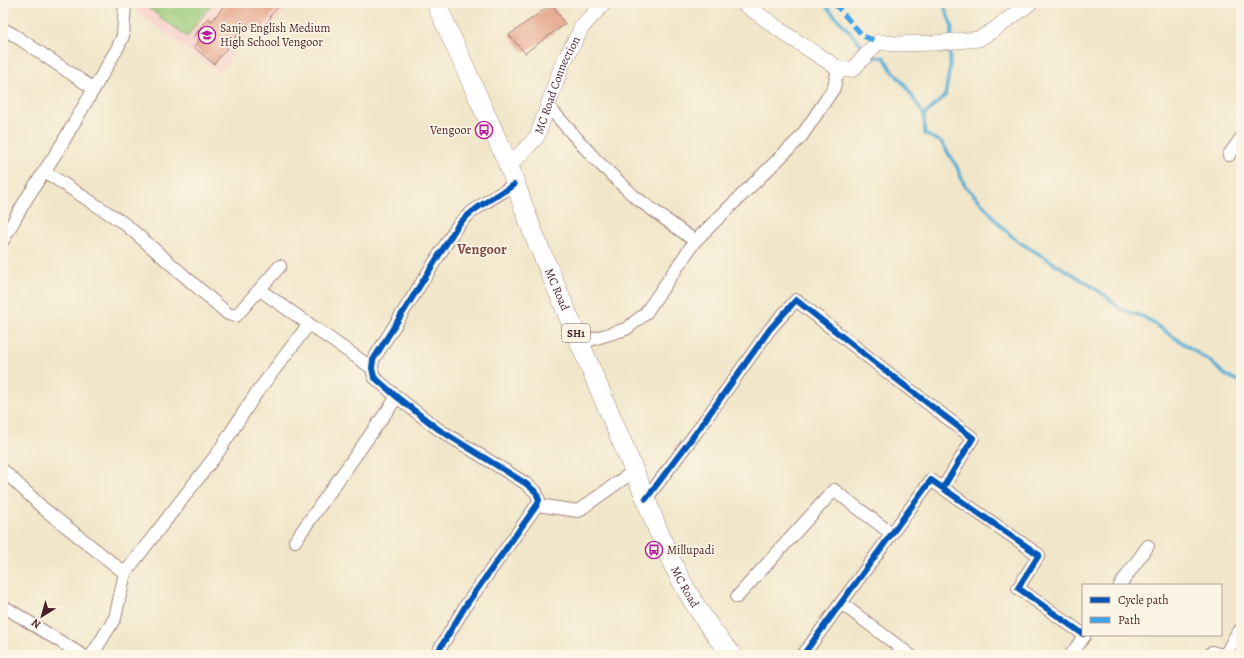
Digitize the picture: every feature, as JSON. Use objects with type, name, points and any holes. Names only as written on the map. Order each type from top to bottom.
[{"type":"main road","name":"MC Road","points":[[436,3],[509,166],[514,185],[532,230],[674,568],[695,606],[732,655]]},
{"type":"street","points":[[3,240],[117,49],[123,36],[125,3]]},
{"type":"street","name":"MC Road Connection","points":[[509,166],[537,137],[562,65],[582,27],[604,3]]},
{"type":"street","points":[[743,3],[790,37],[841,70],[853,69],[866,53],[878,42],[895,44],[933,43],[979,39],[996,29],[1030,3]]},
{"type":"street","points":[[3,29],[94,89]]},
{"type":"street","points":[[580,343],[626,329],[645,314],[695,241],[801,137],[834,88],[836,77],[841,70]]},
{"type":"street","points":[[548,106],[594,158],[635,197],[695,241]]},
{"type":"street","points":[[1229,155],[1241,138]]},
{"type":"street","points":[[44,172],[125,224],[228,314],[236,316],[280,266]]},
{"type":"street","points":[[436,655],[466,605],[537,505],[539,500],[536,492],[525,483],[438,429],[396,397],[374,377],[372,368],[373,360],[458,225],[475,209],[514,185]]},
{"type":"street","points":[[260,290],[372,368]]},
{"type":"street","points":[[646,499],[695,434],[770,329],[796,300],[972,438],[943,488]]},
{"type":"street","points":[[92,655],[115,618],[125,574],[217,454],[255,395],[309,324]]},
{"type":"street","points":[[295,541],[396,397]]},
{"type":"street","points":[[3,470],[44,509],[125,574]]},
{"type":"street","points":[[537,505],[578,511],[634,471]]},
{"type":"street","points":[[803,655],[931,480],[1039,555],[1018,588],[1082,634]]},
{"type":"street","points":[[737,597],[834,490],[892,534]]},
{"type":"street","points":[[1121,584],[1148,546]]},
{"type":"street","points":[[841,603],[910,655]]},
{"type":"street","points":[[3,606],[82,655]]},
{"type":"street","points":[[1216,654],[1226,654],[1236,635],[1241,629]]},
{"type":"street","points":[[1071,655],[1083,636]]},
{"type":"shaded area","name":"Sanjo English Medium High School Vengoor","points":[[142,3],[289,3],[263,39],[250,31],[219,73],[136,11]]},
{"type":"green space","points":[[150,3],[209,3],[211,5],[187,37],[147,7]]},
{"type":"building","points":[[226,3],[281,3],[259,33],[247,23],[214,64],[194,47],[199,41],[194,36],[208,18],[212,21]]},
{"type":"building","points":[[552,4],[565,24],[525,53],[509,35]]},
{"type":"waterway","points":[[823,3],[859,42],[865,52]]},
{"type":"waterway","points":[[943,3],[952,27],[951,37]]},
{"type":"waterway","points":[[950,45],[950,67],[945,96],[924,115],[925,134],[941,142],[956,165],[965,186],[1000,225],[1016,240],[1085,282],[1106,296],[1120,309],[1144,317],[1211,362],[1225,375],[1241,382]]},
{"type":"waterway","points":[[870,58],[884,57],[891,69],[905,85],[924,115]]},
{"type":"marked path","points":[[834,3],[863,36],[878,42]]},
{"type":"cycle path","points":[[436,655],[466,605],[537,505],[539,500],[536,492],[525,483],[438,429],[397,397],[374,377],[372,368],[373,360],[458,225],[478,208],[514,185]]},
{"type":"cycle path","points":[[646,499],[695,434],[770,329],[796,300],[973,438],[943,488]]},
{"type":"cycle path","points":[[803,655],[931,480],[1039,555],[1018,588],[1082,633]]},
{"type":"place","name":"Sanjo English Medium High School Vengoor","points":[[207,35]]},
{"type":"place","name":"Vengoor","points":[[484,130]]},
{"type":"place","name":"Millupadi","points":[[654,550]]},
{"type":"district","name":"Vengoor","points":[[482,249]]}]
